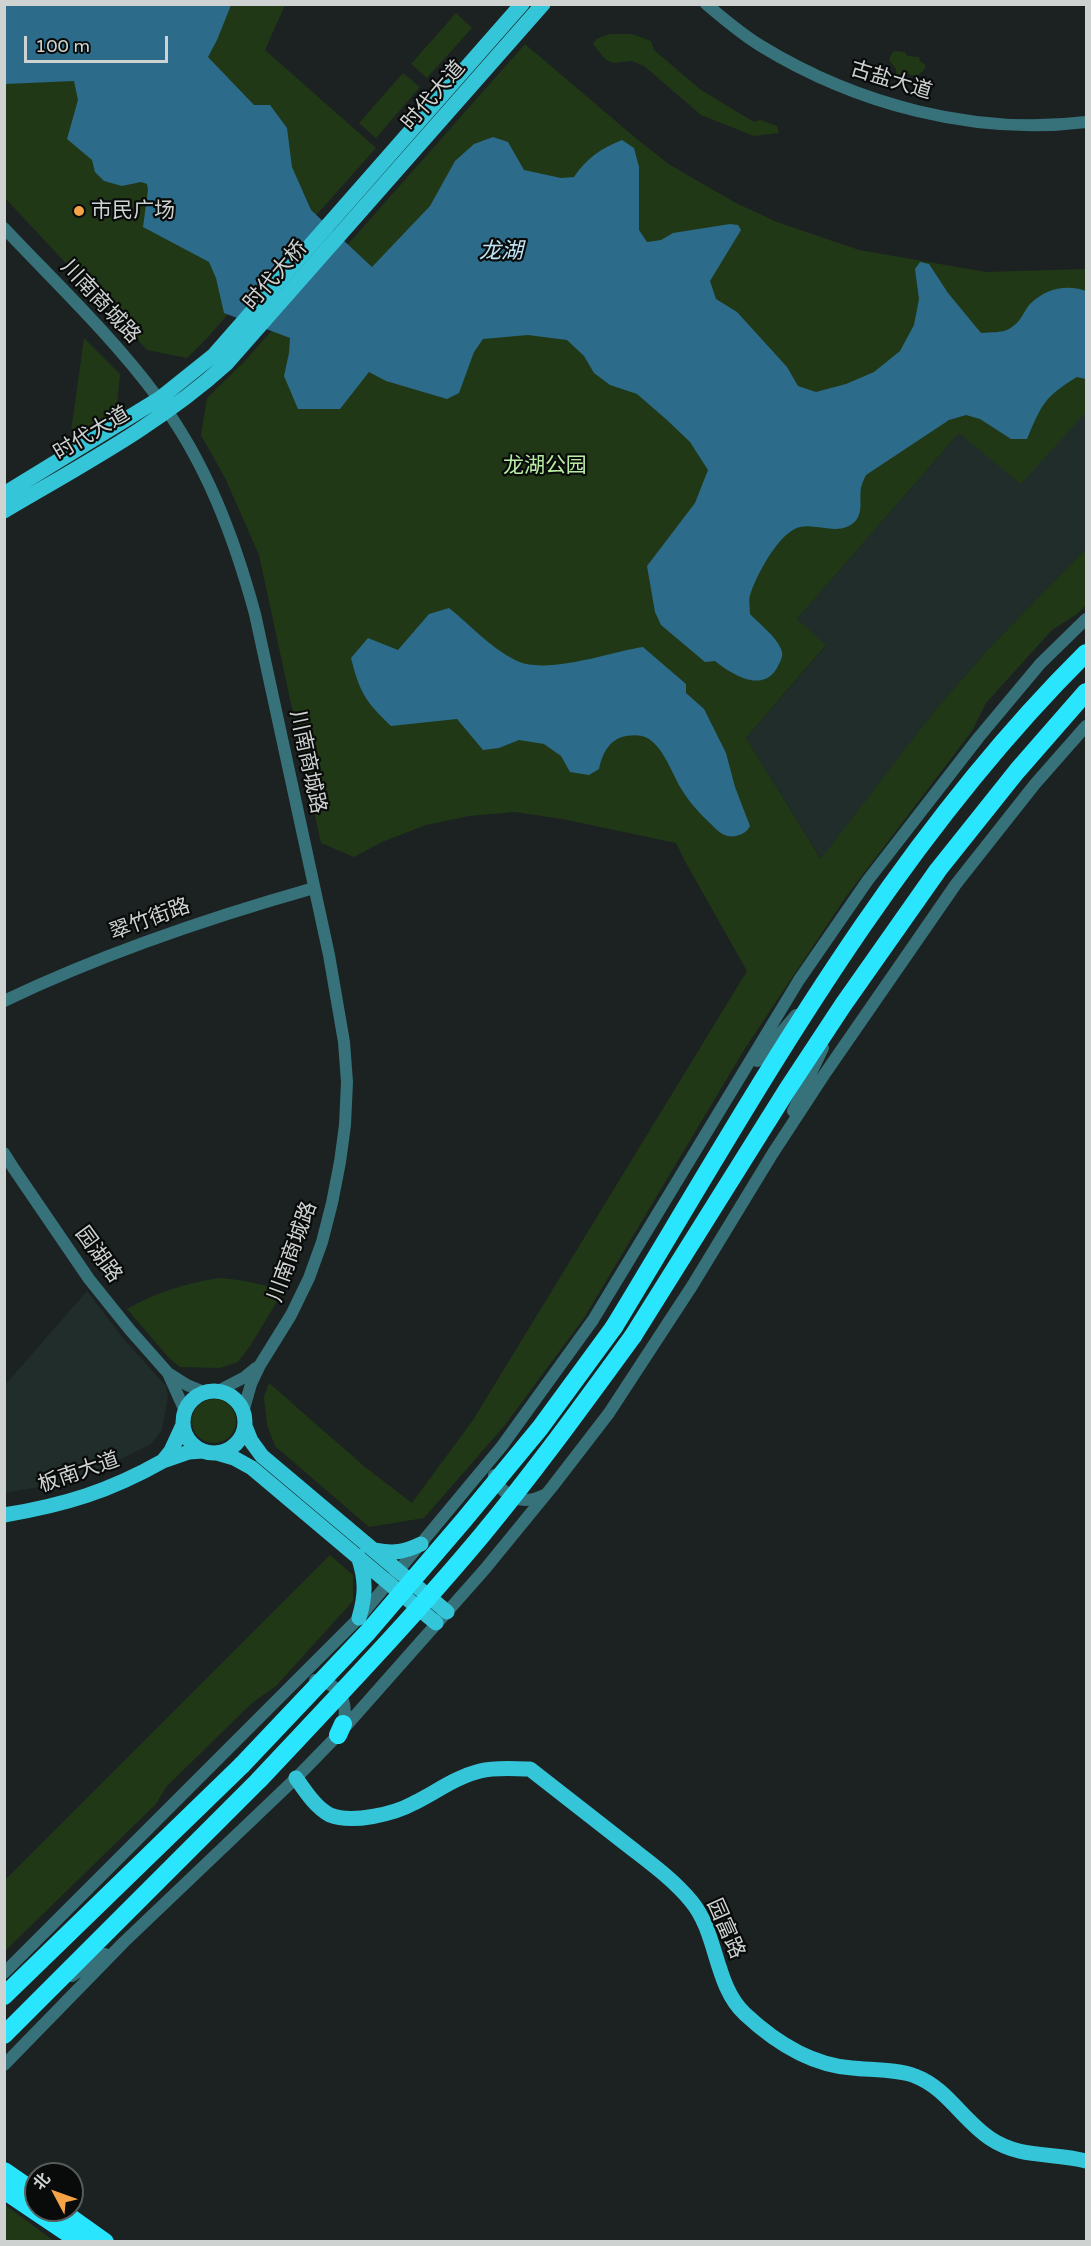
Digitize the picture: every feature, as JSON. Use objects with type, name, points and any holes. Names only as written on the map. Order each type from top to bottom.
[{"type":"highway","points":[[4,1995],[242,1765],[368,1632],[540,1428],[614,1327],[819,989],[913,855],[996,751],[1086,653]]},
{"type":"highway","points":[[4,2035],[259,1780],[482,1535],[558,1439],[633,1336],[787,1090],[843,1005],[938,870],[1017,771],[1086,692]]},
{"type":"highway","points":[[4,2171],[24,2185]]},
{"type":"highway","points":[[4,2190],[81,2241]]},
{"type":"highway","points":[[77,2222],[105,2241]]},
{"type":"main road","name":"时代大道","points":[[351,211],[522,4]]},
{"type":"main road","name":"时代大道","points":[[351,211],[543,4]]},
{"type":"main road","name":"时代大桥","points":[[220,360],[351,211]]},
{"type":"main road","name":"时代大道","points":[[4,494],[197,390],[220,360]]},
{"type":"main road","name":"时代大道","points":[[4,511],[164,406]]},
{"type":"main road","points":[[163,1461],[171,1451],[193,1400],[211,1392],[231,1396],[244,1419],[251,1441],[262,1456],[373,1550],[394,1577]]},
{"type":"main road","points":[[184,1418],[187,1438],[210,1452],[234,1458],[252,1468],[358,1556],[394,1577],[442,1617]]},
{"type":"main road","points":[[210,1452],[235,1444],[243,1432],[244,1419]]},
{"type":"main road","name":"板南大道","points":[[4,1515],[40,1509],[91,1496],[128,1481],[163,1461],[189,1452],[210,1452]]},
{"type":"main road","points":[[373,1550],[393,1554],[405,1552],[421,1544]]},
{"type":"main road","points":[[358,1556],[366,1587],[359,1618]]},
{"type":"main road","name":"园富路","points":[[296,1779],[313,1800],[329,1814],[350,1820],[380,1815],[412,1804],[446,1784],[480,1771],[530,1769],[666,1875],[692,1902],[704,1923],[733,2001],[765,2032],[788,2049],[841,2068],[913,2075],[935,2086],[977,2129],[1005,2147],[1028,2155],[1066,2156],[1086,2161]]},
{"type":"street","name":"古盐大道","points":[[706,4],[760,46],[801,69],[855,92],[896,106],[980,122],[1027,124],[1086,122]]},
{"type":"street","name":"川南商城路","points":[[4,228],[131,362],[164,406],[197,459],[225,519],[241,563],[255,614],[329,955],[344,1042],[347,1082],[345,1125],[333,1203],[309,1278],[291,1315],[250,1384],[244,1419]]},
{"type":"street","points":[[552,1487],[535,1499],[524,1501],[514,1499],[498,1486],[493,1465],[496,1455],[593,1320],[799,980],[895,842],[1040,664],[1086,619]]},
{"type":"street","points":[[4,2065],[124,1942],[296,1779],[485,1569],[552,1487],[609,1413],[692,1286],[773,1153],[837,1054],[956,884],[1035,784],[1086,726]]},
{"type":"street","name":"翠竹街路","points":[[4,1001],[100,959],[168,933],[239,909],[314,888]]},
{"type":"street","points":[[732,1088],[819,989]]},
{"type":"street","points":[[773,1153],[843,1005]]},
{"type":"street","name":"园湖路","points":[[4,1153],[89,1279],[168,1373]]},
{"type":"street","points":[[168,1373],[187,1386],[211,1392],[245,1377],[260,1365]]},
{"type":"street","points":[[168,1373],[184,1418]]},
{"type":"street","points":[[4,1973],[359,1618],[502,1446]]},
{"type":"street","points":[[292,1687],[313,1680],[323,1681],[333,1686],[345,1703],[346,1714],[340,1729]]},
{"type":"street","points":[[4,1995],[43,1936]]},
{"type":"street","points":[[48,1990],[124,1942]]},
{"type":"shaded area","points":[[1086,412],[1086,549],[992,645],[936,709],[822,860],[746,738],[826,646],[797,619],[960,432]]},
{"type":"shaded area","points":[[87,1291],[123,1338],[166,1386],[168,1397],[162,1430],[151,1444],[103,1468],[51,1485],[5,1493],[5,1385]]},
{"type":"green space","points":[[4,5],[285,5],[265,50],[376,148],[187,358],[147,350],[5,198]]},
{"type":"green space","points":[[456,13],[472,28],[427,78],[411,64]]},
{"type":"green space","points":[[610,34],[632,34],[651,41],[654,50],[701,90],[754,122],[760,120],[777,126],[779,133],[754,136],[701,115],[644,66],[632,61],[613,63],[605,59],[593,44],[596,39]]},
{"type":"green space","name":"龙湖公园","points":[[525,44],[670,165],[736,203],[777,222],[859,250],[986,272],[1086,269],[1086,412],[1021,484],[959,433],[797,619],[826,645],[746,738],[821,859],[936,709],[992,645],[1086,549],[1086,605],[1077,614],[1052,630],[986,703],[972,731],[845,898],[744,1050],[584,1318],[505,1425],[424,1518],[369,1527],[275,1446],[267,1425],[264,1397],[269,1383],[365,1467],[412,1503],[473,1420],[747,971],[676,843],[562,819],[515,812],[469,816],[426,825],[382,842],[354,857],[321,843],[259,555],[225,478],[201,435],[207,398],[244,362]]},
{"type":"green space","points":[[893,51],[919,57],[920,61],[925,64],[925,68],[917,77],[896,74],[896,69],[889,60]]},
{"type":"green space","points":[[403,73],[420,87],[376,138],[359,123]]},
{"type":"green space","points":[[84,338],[120,374],[116,415],[70,439]]},
{"type":"green space","points":[[220,1278],[252,1282],[283,1292],[238,1362],[220,1368],[180,1367],[170,1359],[127,1309],[172,1289]]},
{"type":"green space","points":[[214,1399],[229,1406],[236,1421],[229,1436],[214,1443],[199,1436],[192,1421],[199,1406]]},
{"type":"green space","points":[[330,1555],[353,1575],[353,1601],[276,1686],[252,1703],[166,1787],[156,1804],[5,1951],[5,1880]]},
{"type":"green space","points":[[4,2205],[24,2219],[24,2222],[28,2222],[54,2241],[5,2241]]},
{"type":"water","name":"龙湖","points":[[4,5],[231,5],[208,57],[254,105],[270,105],[287,128],[292,167],[311,210],[372,267],[430,206],[455,161],[474,144],[493,137],[508,142],[524,170],[561,178],[574,177],[595,155],[622,140],[634,148],[639,167],[639,230],[647,242],[661,240],[673,233],[730,224],[738,225],[741,230],[710,281],[716,299],[737,312],[787,367],[798,386],[816,392],[846,384],[874,372],[900,351],[914,325],[919,299],[915,269],[920,262],[929,264],[948,293],[981,333],[1009,329],[1019,320],[1030,304],[1050,291],[1071,288],[1086,291],[1086,379],[1077,377],[1057,390],[1045,402],[1027,439],[1011,439],[980,419],[966,415],[949,420],[866,475],[861,488],[859,515],[851,525],[838,529],[807,526],[792,530],[770,554],[754,584],[749,600],[750,614],[779,644],[782,658],[772,675],[764,679],[756,681],[738,676],[715,661],[705,662],[661,625],[655,612],[647,566],[695,503],[708,470],[690,442],[667,420],[637,394],[610,385],[594,373],[584,356],[567,340],[528,335],[483,339],[474,352],[459,393],[447,399],[386,381],[369,372],[340,409],[298,409],[284,376],[290,338],[224,313],[216,278],[209,262],[143,227],[147,184],[141,182],[122,186],[104,181],[95,172],[92,160],[67,139],[78,100],[74,81],[5,84]]},
{"type":"water","points":[[449,608],[498,649],[515,660],[528,664],[560,664],[643,647],[686,684],[686,693],[704,709],[726,753],[749,828],[743,834],[736,836],[726,835],[717,830],[688,799],[660,749],[643,736],[625,736],[612,742],[604,754],[599,769],[589,775],[570,772],[561,756],[544,744],[519,740],[499,748],[483,750],[457,719],[391,726],[365,696],[357,680],[351,658],[368,638],[398,650],[429,614]]},
{"type":"place","name":"市民广场","points":[[79,211]]}]
